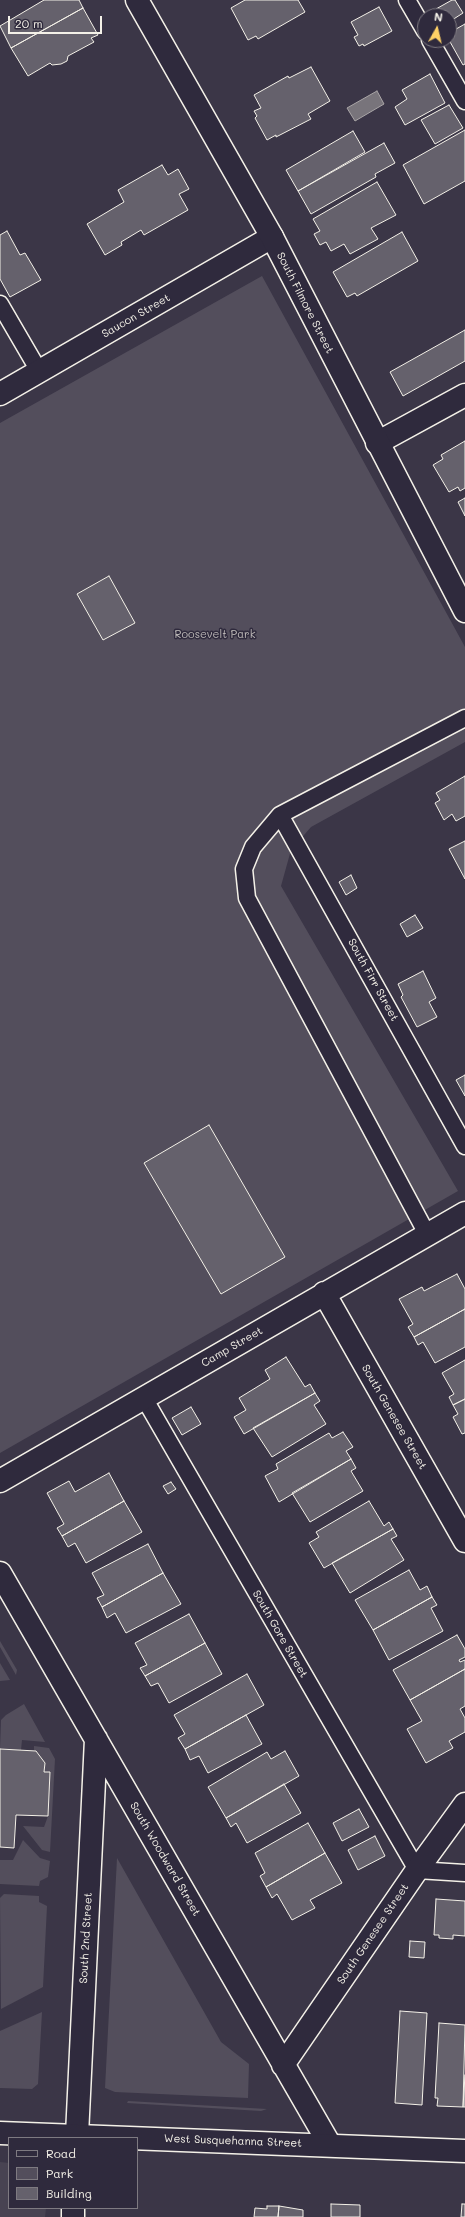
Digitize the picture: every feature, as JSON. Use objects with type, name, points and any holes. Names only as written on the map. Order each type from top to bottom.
[{"type":"street","name":"South Filmore Street","points":[[137,0],[272,238],[465,611]]},
{"type":"street","name":"Saucon Street","points":[[0,394],[272,238]]},
{"type":"street","points":[[377,443],[465,395]]},
{"type":"street","name":"Camp Street","points":[[0,1481],[465,1213]]},
{"type":"street","name":"South Genesee Street","points":[[324,1294],[465,1541]]},
{"type":"street","name":"South Woodward Street","points":[[0,1573],[330,2145]]},
{"type":"street","name":"South 2nd Street","points":[[77,2137],[96,1739]]},
{"type":"street","name":"South Genesee Street","points":[[284,2066],[417,1870],[465,1804]]},
{"type":"street","name":"West Susquehanna Street","points":[[0,2133],[77,2137]]},
{"type":"street","name":"West Susquehanna Street","points":[[138,2139],[465,2151]]},
{"type":"lane","points":[[407,0],[417,17]]},
{"type":"lane","points":[[435,48],[465,101]]},
{"type":"lane","points":[[0,304],[38,372]]},
{"type":"lane","points":[[427,1234],[247,898],[244,869],[253,847],[280,815],[465,718]]},
{"type":"lane","name":"South Firr Street","points":[[280,815],[465,1146]]},
{"type":"lane","name":"South Gore Street","points":[[144,1398],[417,1870]]},
{"type":"lane","points":[[417,1870],[465,1873]]},
{"type":"shaded area","points":[[377,91],[384,104],[355,121],[347,108]]},
{"type":"shaded area","points":[[0,2162],[8,2163],[8,2209],[46,2209],[45,2217],[0,2217]]},
{"type":"green space","name":"Roosevelt Park","points":[[262,276],[465,647],[465,742],[311,827],[291,850],[281,886],[458,1191],[0,1453],[0,423]]},
{"type":"green space","points":[[0,1641],[17,1670],[16,1675],[0,1647]]},
{"type":"green space","points":[[0,1663],[10,1680],[0,1681]]},
{"type":"green space","points":[[24,1704],[45,1742],[22,1740],[21,1750],[0,1749],[1,1720],[6,1715]]},
{"type":"green space","points":[[34,1746],[49,1748],[55,1759],[50,1852],[42,1850],[23,1826],[44,1827],[48,1816],[49,1772],[44,1772],[45,1763],[34,1750]]},
{"type":"green space","points":[[23,1840],[40,1858],[50,1861],[48,1877],[40,1881],[39,1886],[0,1884],[0,1860],[13,1860]]},
{"type":"green space","points":[[117,1858],[221,2042],[249,2064],[248,2098],[115,2092],[105,2088]]},
{"type":"green space","points":[[4,1894],[39,1896],[39,1902],[47,1906],[43,1987],[1,2009],[0,1898]]},
{"type":"green space","points":[[42,2012],[38,2084],[32,2089],[0,2088],[0,2031]]},
{"type":"green space","points":[[128,2101],[267,2109],[261,2111],[127,2103]]},
{"type":"building","points":[[44,0],[79,0],[83,8],[11,48],[0,26]]},
{"type":"building","points":[[245,0],[298,0],[305,12],[258,39],[256,36],[248,40],[231,8]]},
{"type":"building","points":[[452,0],[455,0],[463,13],[457,17],[457,8],[438,8]]},
{"type":"building","points":[[379,7],[392,31],[364,46],[363,44],[359,46],[354,37],[358,35],[351,22]]},
{"type":"building","points":[[83,8],[98,35],[91,38],[94,42],[68,56],[67,61],[61,64],[52,65],[50,63],[28,76],[11,48]]},
{"type":"building","points":[[465,24],[465,64],[463,65],[453,48],[457,48],[457,28]]},
{"type":"building","points":[[311,67],[330,101],[308,114],[311,119],[267,140],[255,118],[257,116],[254,111],[261,108],[254,95],[288,76],[289,78]]},
{"type":"building","points":[[430,74],[445,103],[405,125],[395,107],[407,99],[402,90]]},
{"type":"building","points":[[449,105],[463,128],[435,144],[421,120]]},
{"type":"building","points":[[465,130],[465,181],[424,204],[403,165]]},
{"type":"building","points":[[353,131],[365,152],[298,191],[286,170]]},
{"type":"building","points":[[384,143],[395,163],[375,174],[376,177],[311,214],[298,191]]},
{"type":"building","points":[[162,165],[168,175],[178,169],[189,189],[179,194],[188,210],[144,235],[141,230],[121,242],[122,245],[105,255],[87,224],[124,202],[118,190]]},
{"type":"building","points":[[377,182],[396,215],[371,228],[378,239],[350,254],[344,244],[331,251],[326,242],[320,245],[314,234],[320,231],[313,219]]},
{"type":"building","points":[[7,231],[20,255],[25,253],[41,280],[10,297],[0,279],[0,235]]},
{"type":"building","points":[[402,232],[418,261],[357,296],[355,293],[347,297],[333,272]]},
{"type":"building","points":[[465,330],[465,361],[403,396],[390,372]]},
{"type":"building","points":[[465,441],[465,488],[460,491],[458,487],[449,492],[433,465],[443,459],[441,455]]},
{"type":"building","points":[[465,498],[465,516],[458,502]]},
{"type":"building","points":[[109,576],[135,623],[103,640],[77,594]]},
{"type":"building","points":[[465,776],[465,816],[456,821],[452,814],[444,820],[435,803],[440,800],[436,793]]},
{"type":"building","points":[[465,841],[465,879],[449,849]]},
{"type":"building","points":[[351,875],[357,888],[346,895],[339,882]]},
{"type":"building","points":[[415,915],[423,928],[407,937],[400,924]]},
{"type":"building","points":[[423,971],[436,998],[429,1002],[437,1017],[417,1027],[401,997],[403,995],[398,984]]},
{"type":"building","points":[[465,1075],[465,1096],[456,1080]]},
{"type":"building","points":[[209,1125],[285,1257],[221,1294],[144,1163]]},
{"type":"building","points":[[457,1274],[465,1289],[465,1309],[414,1337],[408,1327],[413,1324],[399,1299],[422,1287],[424,1291]]},
{"type":"building","points":[[465,1309],[465,1347],[435,1363],[423,1342],[418,1345],[414,1337]]},
{"type":"building","points":[[286,1357],[305,1387],[310,1384],[315,1393],[244,1434],[234,1417],[246,1410],[239,1398],[270,1379],[265,1370]]},
{"type":"building","points":[[465,1360],[465,1399],[453,1405],[449,1397],[454,1394],[442,1373]]},
{"type":"building","points":[[315,1393],[320,1401],[314,1405],[326,1424],[272,1457],[253,1428]]},
{"type":"building","points":[[465,1399],[465,1433],[462,1434],[453,1417],[458,1414],[453,1405]]},
{"type":"building","points":[[191,1407],[201,1424],[182,1435],[172,1418]]},
{"type":"building","points":[[343,1432],[353,1447],[346,1451],[351,1459],[279,1502],[265,1476],[278,1469],[276,1464],[329,1433],[332,1438]]},
{"type":"building","points":[[351,1459],[356,1468],[351,1471],[363,1491],[310,1522],[292,1493]]},
{"type":"building","points":[[109,1473],[124,1501],[62,1536],[57,1528],[64,1524],[47,1493],[69,1481],[75,1492]]},
{"type":"building","points":[[171,1482],[176,1489],[168,1494],[163,1486]]},
{"type":"building","points":[[124,1501],[142,1532],[86,1563],[75,1543],[68,1547],[62,1536]]},
{"type":"building","points":[[369,1501],[384,1526],[389,1522],[393,1529],[324,1568],[309,1543],[319,1537],[316,1532]]},
{"type":"building","points":[[393,1529],[397,1536],[391,1539],[404,1560],[350,1593],[332,1563]]},
{"type":"building","points":[[148,1544],[163,1573],[102,1607],[97,1598],[104,1595],[92,1573]]},
{"type":"building","points":[[409,1570],[420,1590],[427,1586],[432,1597],[373,1630],[355,1600]]},
{"type":"building","points":[[163,1573],[181,1604],[126,1633],[115,1613],[107,1618],[102,1607]]},
{"type":"building","points":[[432,1597],[437,1605],[431,1608],[443,1631],[389,1660],[373,1630]]},
{"type":"building","points":[[189,1614],[205,1643],[145,1676],[140,1668],[147,1665],[135,1643]]},
{"type":"building","points":[[457,1635],[465,1649],[465,1657],[459,1660],[460,1662],[465,1660],[465,1669],[410,1700],[393,1670]]},
{"type":"building","points":[[205,1643],[222,1674],[169,1703],[158,1683],[151,1686],[145,1676]]},
{"type":"building","points":[[465,1669],[465,1706],[460,1709],[465,1718],[465,1732],[449,1741],[453,1748],[426,1763],[407,1729],[422,1721],[410,1700]]},
{"type":"building","points":[[247,1674],[264,1705],[185,1749],[178,1738],[185,1734],[174,1715]]},
{"type":"building","points":[[246,1715],[262,1744],[208,1773],[199,1756],[190,1760],[185,1749]]},
{"type":"building","points":[[0,1749],[36,1751],[45,1763],[44,1772],[50,1772],[48,1816],[16,1815],[14,1848],[0,1847]]},
{"type":"building","points":[[285,1751],[299,1776],[226,1818],[208,1787],[267,1752],[271,1759]]},
{"type":"building","points":[[284,1784],[301,1813],[247,1843],[236,1823],[231,1827],[226,1818]]},
{"type":"building","points":[[359,1809],[369,1827],[342,1841],[333,1823]]},
{"type":"building","points":[[308,1823],[325,1853],[266,1887],[260,1876],[265,1873],[255,1853]]},
{"type":"building","points":[[375,1836],[385,1856],[358,1870],[348,1850]]},
{"type":"building","points":[[325,1853],[342,1883],[310,1900],[315,1908],[292,1920],[277,1894],[272,1898],[266,1887]]},
{"type":"building","points":[[436,1899],[465,1901],[465,1936],[453,1935],[453,1939],[439,1938],[439,1935],[434,1935]]},
{"type":"building","points":[[410,1941],[425,1942],[424,1958],[409,1957]]},
{"type":"building","points":[[400,2011],[427,2013],[422,2105],[395,2103]]},
{"type":"building","points":[[439,2023],[465,2025],[463,2107],[437,2106],[438,2098],[435,2098]]},
{"type":"building","points":[[465,2075],[465,2107],[463,2107]]},
{"type":"building","points":[[331,2204],[360,2205],[360,2217],[331,2217]]},
{"type":"building","points":[[462,2204],[465,2204],[465,2217],[461,2217]]},
{"type":"building","points":[[267,2206],[279,2206],[278,2217],[254,2217],[255,2208],[267,2209]]},
{"type":"building","points":[[279,2206],[303,2210],[303,2217],[278,2217]]}]
